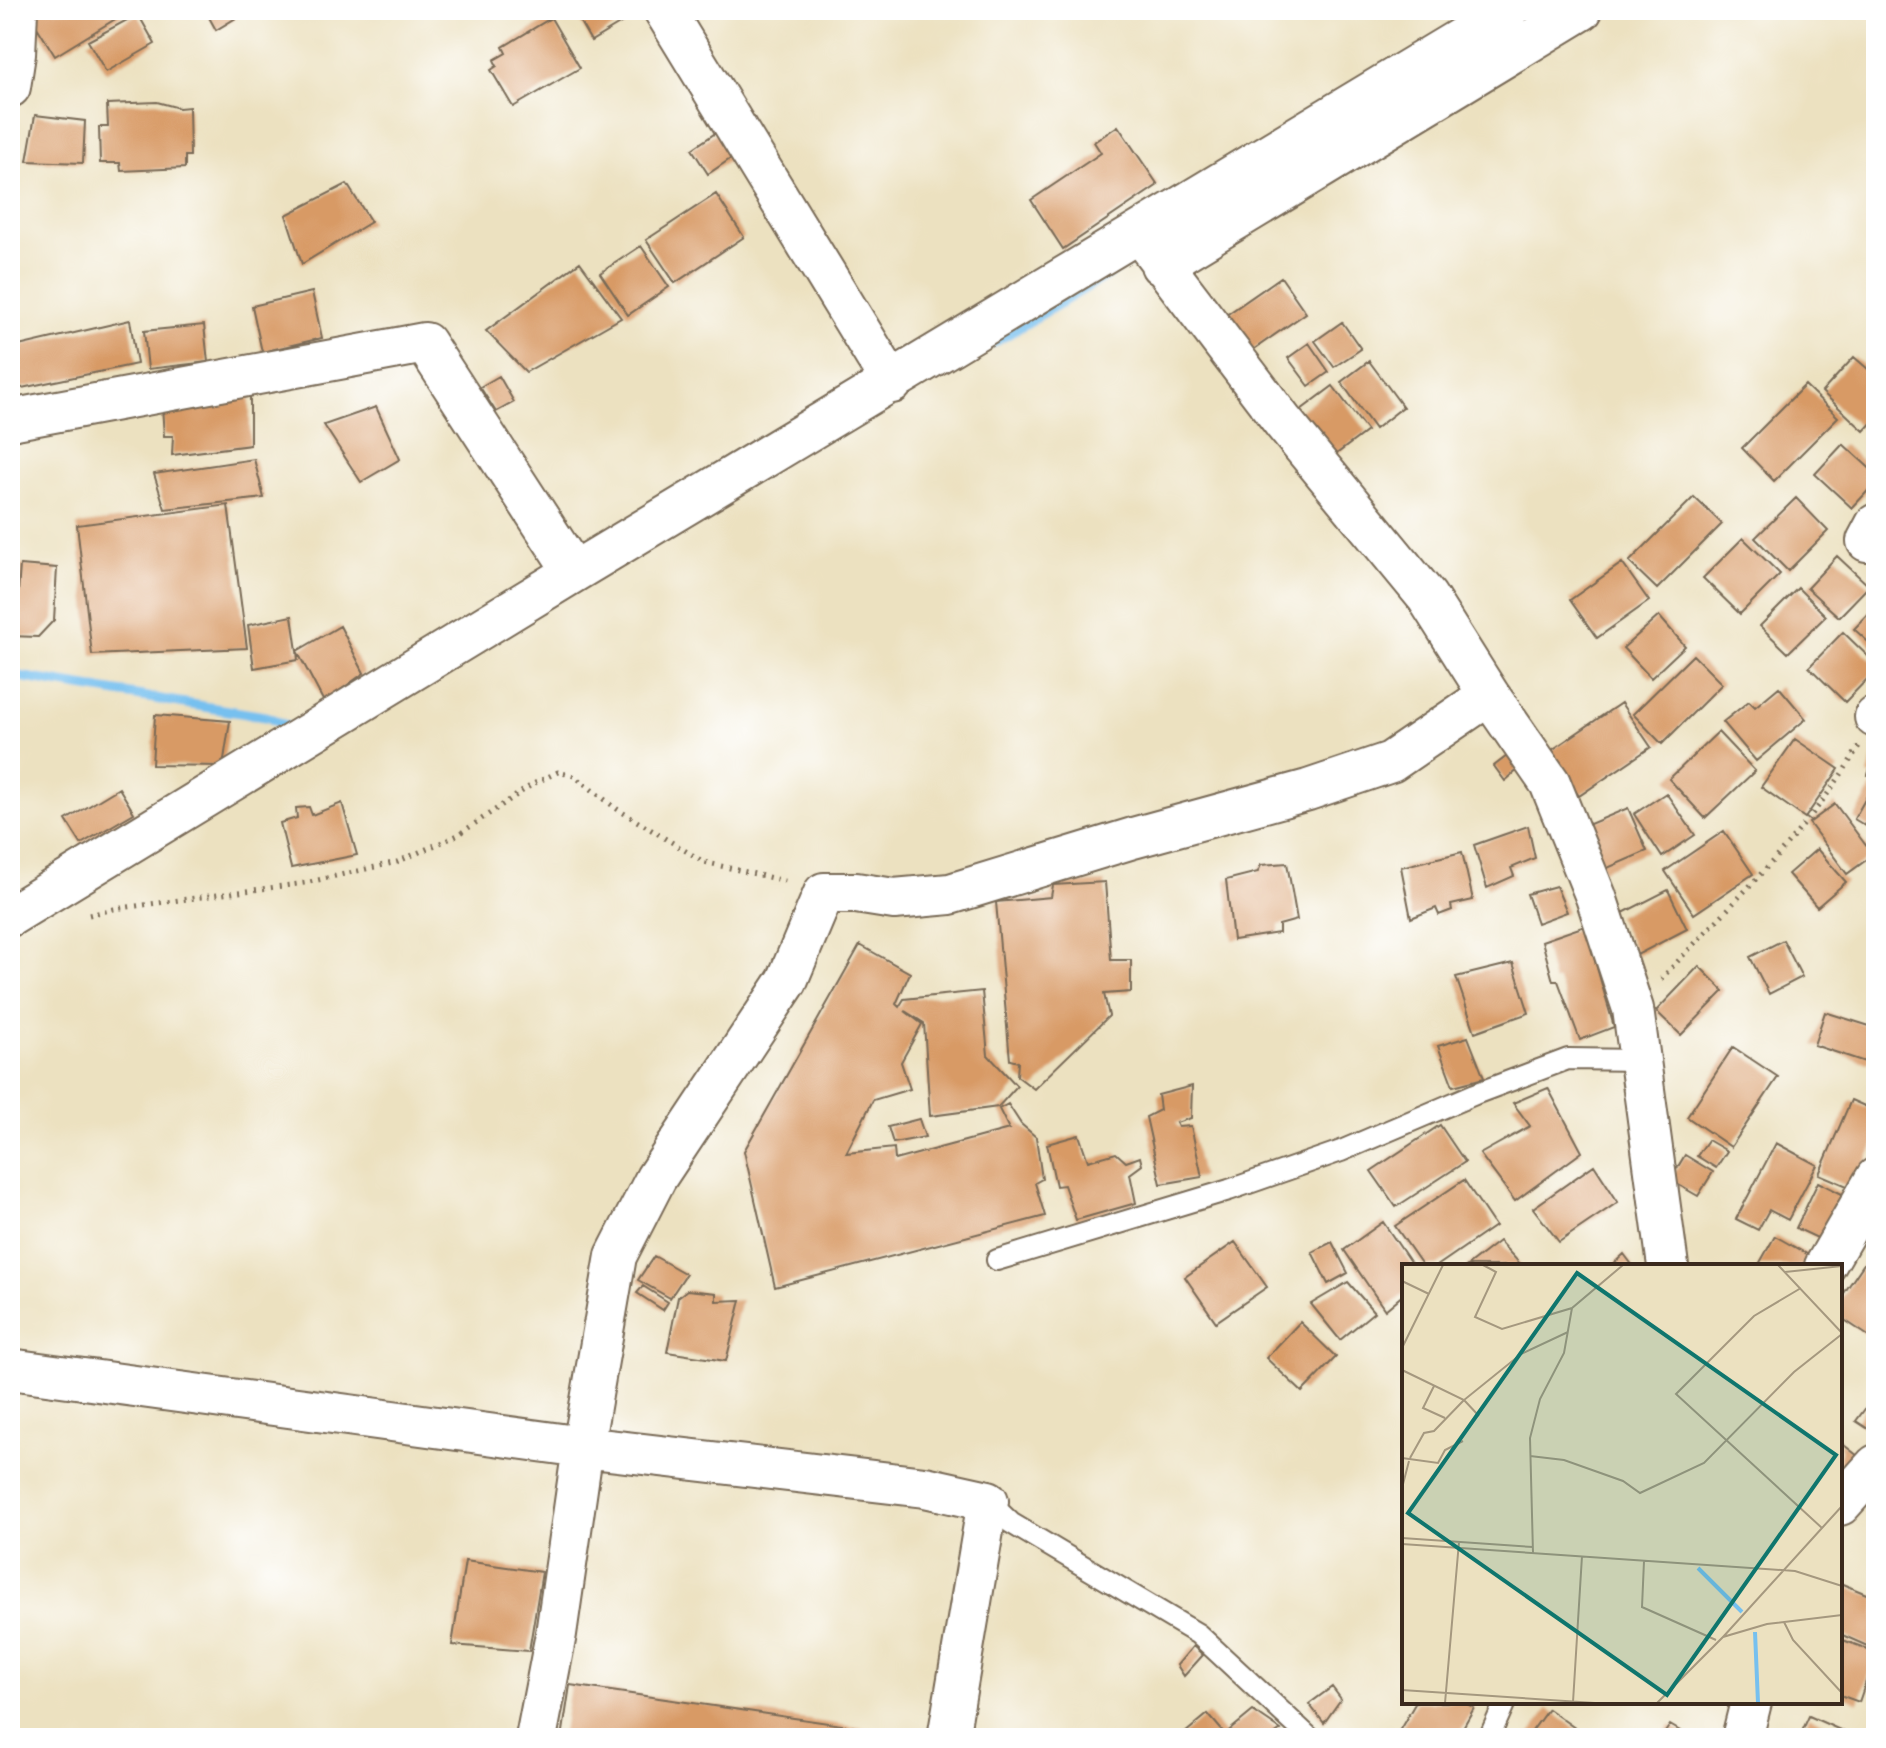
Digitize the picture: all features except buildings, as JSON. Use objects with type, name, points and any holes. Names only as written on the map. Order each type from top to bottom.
[{"type":"street","points":[[10,87],[17,10]]},
{"type":"street","points":[[664,10],[892,383]]},
{"type":"street","points":[[10,916],[574,572],[892,383],[1150,249],[1530,20],[1582,10]]},
{"type":"street","points":[[1150,249],[1283,422],[1427,597],[1550,783],[1596,897],[1633,1009],[1668,1264]]},
{"type":"street","points":[[10,420],[425,343],[574,572]]},
{"type":"street","points":[[536,1738],[556,1634],[583,1447],[616,1256],[656,1178],[787,981],[824,893],[856,893],[894,899],[950,894],[1133,838],[1308,790],[1391,762],[1489,695]]},
{"type":"street","points":[[1826,1264],[1876,1178]]},
{"type":"street","points":[[10,1369],[583,1447],[925,1487],[988,1501],[948,1738]]},
{"type":"street","points":[[1842,1503],[1876,1465]]},
{"type":"street","points":[[1742,1738],[1750,1704]]},
{"type":"lane","points":[[997,1260],[1229,1190],[1341,1151],[1475,1094],[1568,1059],[1640,1060]]},
{"type":"lane","points":[[988,1501],[1011,1523],[1198,1634],[1310,1738]]},
{"type":"lane","points":[[1489,1738],[1504,1704]]},
{"type":"path","points":[[1633,1009],[1777,855],[1844,771],[1876,717]]},
{"type":"path","points":[[87,915],[305,883],[397,862],[458,835],[533,784],[558,772],[574,776],[617,809],[704,862],[824,893]]},
{"type":"waterway","points":[[993,343],[1144,253]]},
{"type":"waterway","points":[[10,675],[268,717],[288,727]]}]
